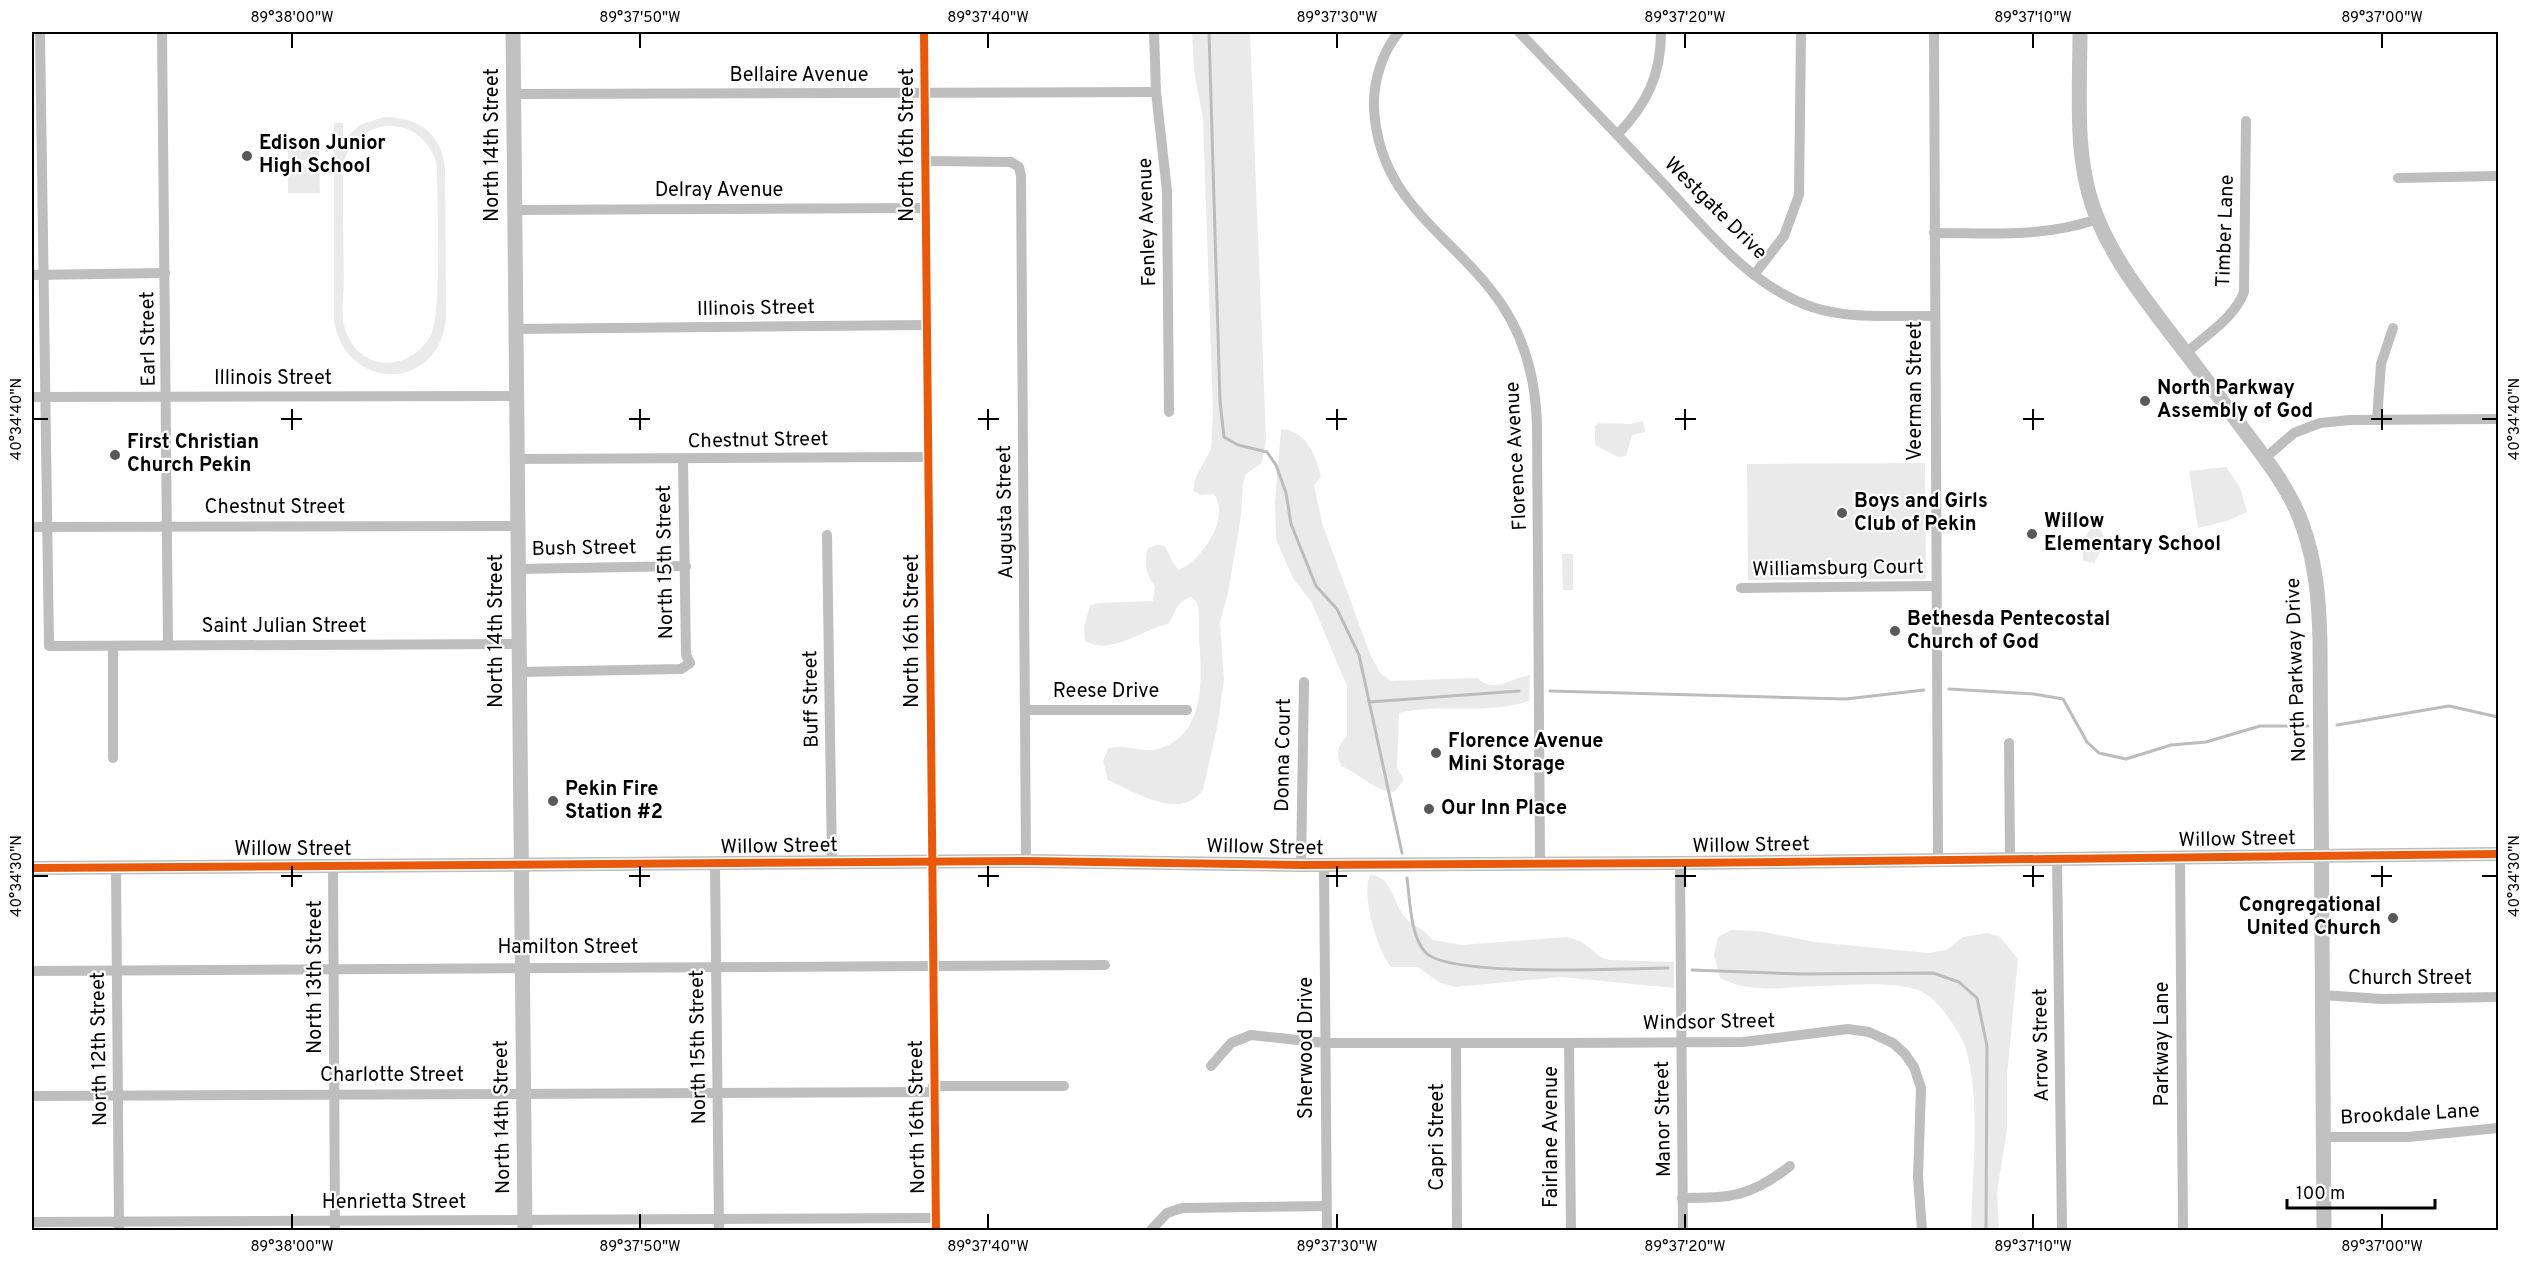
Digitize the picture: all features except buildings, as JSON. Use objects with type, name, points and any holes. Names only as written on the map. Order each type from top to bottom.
[{"type":"main road","name":"North 14th Street","points":[[513,32],[519,865],[525,1225]]},
{"type":"main road","name":"North Parkway Drive","points":[[2080,32],[2082,151],[2086,181],[2098,219],[2122,268],[2265,458],[2287,492],[2301,521],[2316,578],[2320,642],[2324,1230]]},
{"type":"street","points":[[40,32],[49,527]]},
{"type":"street","name":"Earl Street","points":[[162,32],[168,398],[168,645]]},
{"type":"street","name":"North 16th Street","points":[[924,32],[936,1230]]},
{"type":"street","name":"Fenley Avenue","points":[[1154,32],[1156,92],[1167,182],[1169,412]]},
{"type":"street","name":"Florence Avenue","points":[[1399,32],[1385,54],[1376,82],[1375,128],[1381,155],[1405,197],[1483,279],[1502,305],[1520,339],[1533,382],[1538,426],[1540,863]]},
{"type":"street","name":"Westgate Drive","points":[[1519,32],[1724,247],[1754,275],[1789,298],[1832,313],[1858,316],[1934,316]]},
{"type":"street","points":[[1617,135],[1640,109],[1653,87],[1660,60],[1661,32]]},
{"type":"street","points":[[1754,275],[1784,236],[1799,195],[1801,32]]},
{"type":"street","name":"Veerman Street","points":[[1934,32],[1938,859]]},
{"type":"street","name":"Bellaire Avenue","points":[[514,94],[1156,92]]},
{"type":"street","name":"Timber Lane","points":[[2186,353],[2228,315],[2239,303],[2244,292],[2246,121]]},
{"type":"street","name":"Augusta Street","points":[[925,161],[1015,164],[1021,176],[1026,861]]},
{"type":"street","points":[[2398,178],[2499,176]]},
{"type":"street","name":"Delray Avenue","points":[[514,210],[925,208]]},
{"type":"street","points":[[1934,233],[2035,234],[2069,229],[2098,219]]},
{"type":"street","points":[[32,275],[165,273]]},
{"type":"street","name":"Illinois Street","points":[[514,329],[927,325]]},
{"type":"street","points":[[2377,420],[2381,364],[2393,328]]},
{"type":"street","name":"Illinois Street","points":[[32,398],[515,396]]},
{"type":"street","points":[[2265,458],[2294,433],[2310,426],[2336,421],[2499,419]]},
{"type":"street","name":"Chestnut Street","points":[[517,459],[683,460],[928,457]]},
{"type":"street","name":"North 15th Street","points":[[519,672],[681,669],[690,663],[686,655],[683,460]]},
{"type":"street","name":"Chestnut Street","points":[[32,527],[518,526]]},
{"type":"street","name":"Saint Julian Street","points":[[49,527],[49,646],[519,644]]},
{"type":"street","name":"Buff Street","points":[[827,535],[832,862]]},
{"type":"street","name":"Bush Street","points":[[518,569],[686,566]]},
{"type":"street","name":"Williamsburg Court","points":[[1741,588],[1936,586]]},
{"type":"street","points":[[113,646],[113,758]]},
{"type":"street","name":"Donna Court","points":[[1301,865],[1304,682]]},
{"type":"street","name":"Reese Drive","points":[[1025,710],[1187,710]]},
{"type":"street","points":[[2009,743],[2010,859]]},
{"type":"street","name":"Willow Street","points":[[32,868],[1026,861],[1301,865],[1680,863],[2499,854]]},
{"type":"street","name":"Parkway Lane","points":[[2180,857],[2182,1230]]},
{"type":"street","name":"Arrow Street","points":[[2057,858],[2062,1230]]},
{"type":"street","name":"Manor Street","points":[[1680,863],[1683,1230]]},
{"type":"street","name":"North 15th Street","points":[[715,864],[719,1225]]},
{"type":"street","name":"Sherwood Drive","points":[[1324,865],[1326,1230]]},
{"type":"street","name":"North 12th Street","points":[[116,867],[119,1226]]},
{"type":"street","name":"North 13th Street","points":[[333,867],[335,1226]]},
{"type":"street","name":"Hamilton Street","points":[[32,970],[1105,965]]},
{"type":"street","name":"Church Street","points":[[2322,995],[2382,999],[2499,997]]},
{"type":"street","name":"Windsor Street","points":[[1211,1066],[1231,1042],[1246,1036],[1325,1043],[1681,1042],[1767,1041],[1853,1029],[1878,1035],[1899,1047],[1914,1067],[1922,1095],[1918,1177],[1922,1230]]},
{"type":"street","name":"Capri Street","points":[[1456,1043],[1457,1230]]},
{"type":"street","name":"Fairlane Avenue","points":[[1569,1043],[1571,1230]]},
{"type":"street","name":"Charlotte Street","points":[[32,1096],[523,1095],[1064,1086]]},
{"type":"street","name":"Brookdale Lane","points":[[2323,1137],[2408,1137],[2499,1128]]},
{"type":"street","points":[[1682,1198],[1727,1197],[1754,1191],[1790,1166]]},
{"type":"street","points":[[1152,1230],[1167,1213],[1189,1207],[1326,1206]]},
{"type":"street","name":"Henrietta Street","points":[[32,1222],[119,1226],[719,1225],[936,1218]]},
{"type":"shaded area","points":[[1192,32],[1250,32],[1266,439],[1262,463],[1246,474],[1243,483],[1241,516],[1228,593],[1220,622],[1224,679],[1218,723],[1203,790],[1193,799],[1170,804],[1143,796],[1108,780],[1103,761],[1108,749],[1114,747],[1154,750],[1176,741],[1194,717],[1201,670],[1197,602],[1191,597],[1186,599],[1179,605],[1168,624],[1116,644],[1105,646],[1085,641],[1084,628],[1090,606],[1097,603],[1153,601],[1155,586],[1149,577],[1146,564],[1148,548],[1157,545],[1165,546],[1179,570],[1188,565],[1205,548],[1212,537],[1219,515],[1214,494],[1201,495],[1193,491],[1196,477],[1211,449],[1213,412],[1203,118],[1194,71]]},
{"type":"shaded area","points":[[384,117],[407,120],[417,124],[433,137],[439,146],[445,169],[446,317],[440,342],[428,359],[412,370],[393,374],[373,371],[356,361],[342,345],[334,321],[334,123],[343,123],[343,141],[360,125]],"holes":[[[394,126],[419,136],[430,149],[437,167],[438,281],[437,305],[431,335],[411,356],[385,363],[361,354],[345,329],[342,311],[343,165],[349,150],[363,135],[376,128]]]},
{"type":"shaded area","points":[[288,138],[319,138],[319,160],[288,160]]},
{"type":"shaded area","points":[[288,166],[319,166],[320,193],[288,193]]},
{"type":"shaded area","points":[[1643,421],[1645,432],[1632,435],[1626,456],[1618,457],[1595,445],[1595,427],[1598,423],[1630,424]]},
{"type":"shaded area","points":[[1285,429],[1305,441],[1316,461],[1321,477],[1314,485],[1322,523],[1370,654],[1380,673],[1391,681],[1477,678],[1490,685],[1503,684],[1530,675],[1529,701],[1497,707],[1415,710],[1399,713],[1397,768],[1404,780],[1394,792],[1373,785],[1341,766],[1339,761],[1338,750],[1347,736],[1347,686],[1312,603],[1293,578],[1276,539],[1275,501],[1281,430]]},
{"type":"shaded area","points":[[1925,463],[1926,579],[1748,580],[1747,464]]},
{"type":"shaded area","points":[[2226,467],[2240,487],[2247,512],[2227,521],[2198,528],[2189,471]]},
{"type":"shaded area","points":[[2092,526],[2099,526],[2106,541],[2094,563],[2083,561],[2082,544]]},
{"type":"shaded area","points":[[1562,554],[1573,554],[1573,590],[1563,590]]},
{"type":"shaded area","points":[[1370,875],[1377,876],[1387,884],[1404,916],[1432,940],[1462,945],[1567,937],[1582,942],[1602,958],[1610,960],[1674,962],[1674,988],[1561,977],[1455,987],[1439,982],[1418,967],[1391,967],[1381,948],[1372,922],[1368,895]]},
{"type":"shaded area","points":[[1731,930],[1759,931],[1815,942],[1928,953],[1946,950],[1963,937],[1987,933],[1999,936],[2018,959],[2007,1076],[2007,1130],[1997,1191],[1999,1230],[1971,1230],[1974,1115],[1971,1069],[1960,1035],[1937,1004],[1926,994],[1903,986],[1756,988],[1732,983],[1720,978],[1714,955],[1718,937]]},
{"type":"waterway","points":[[1209,32],[1220,401],[1224,437],[1238,445],[1267,452],[1276,465],[1286,493],[1291,524],[1316,586],[1337,609],[1359,655],[1402,853]]},
{"type":"waterway","points":[[1949,689],[2034,694],[2063,699],[2087,742],[2099,753],[2126,759],[2171,745],[2206,742],[2260,726],[2308,726]]},
{"type":"waterway","points":[[1550,691],[1846,699],[1924,690]]},
{"type":"waterway","points":[[1369,702],[1519,691]]},
{"type":"waterway","points":[[2337,725],[2449,706],[2498,717]]},
{"type":"waterway","points":[[1407,878],[1417,937],[1426,953],[1442,961],[1503,969],[1668,968]]},
{"type":"waterway","points":[[1692,970],[1802,974],[1933,973],[1959,982],[1977,998],[1987,1046],[1986,1230]]},
{"type":"cycle path","points":[[924,32],[936,1230]]},
{"type":"cycle path","points":[[32,868],[1026,861],[1301,865],[1680,863],[2498,854]]},
{"type":"place","name":"Edison Junior High School","points":[[247,156]]},
{"type":"place","name":"North Parkway Assembly of God","points":[[2145,401]]},
{"type":"place","name":"First Christian Church Pekin","points":[[115,455]]},
{"type":"place","name":"Boys and Girls Club of Pekin","points":[[1842,513]]},
{"type":"place","name":"Willow Elementary School","points":[[2032,534]]},
{"type":"place","name":"Bethesda Pentecostal Church of God","points":[[1895,631]]},
{"type":"place","name":"Florence Avenue Mini Storage","points":[[1436,753]]},
{"type":"place","name":"Pekin Fire Station #2","points":[[553,801]]},
{"type":"place","name":"Our Inn Place","points":[[1429,809]]},
{"type":"place","name":"Congregational United Church","points":[[2393,918]]}]
